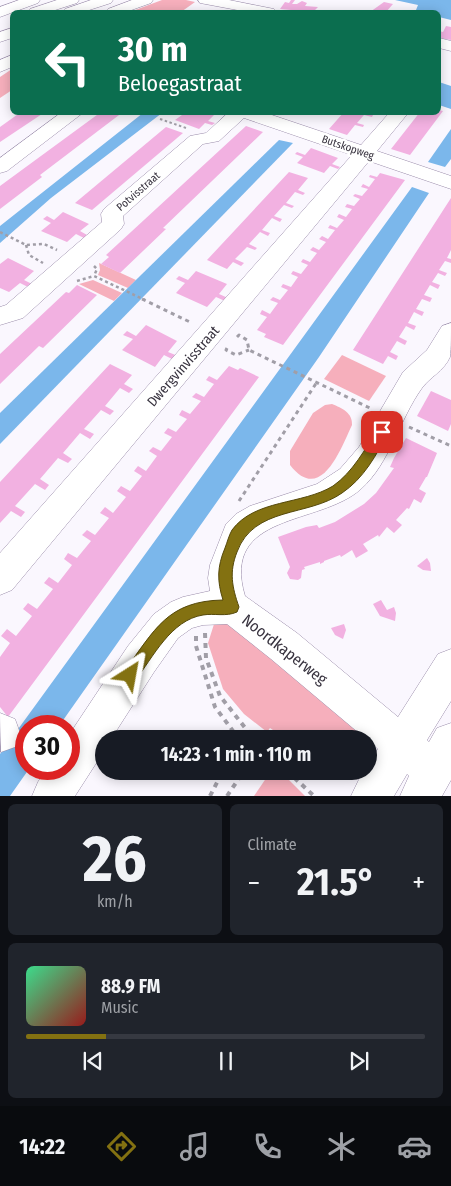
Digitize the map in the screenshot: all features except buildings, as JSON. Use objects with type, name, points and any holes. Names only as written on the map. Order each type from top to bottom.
[{"type":"main road","points":[[0,4],[20,0]]},
{"type":"main road","points":[[0,12],[33,0]]},
{"type":"main road","points":[[41,10],[72,0]]},
{"type":"main road","points":[[76,10],[106,0]]},
{"type":"main road","points":[[118,10],[146,0]]},
{"type":"main road","points":[[205,0],[252,7]]},
{"type":"main road","points":[[0,166],[71,115]]},
{"type":"main road","name":"Potvisstraat","points":[[0,316],[14,312],[78,256],[113,224],[112,214],[197,140],[212,138],[237,115]]},
{"type":"main road","name":"Butskopweg","points":[[253,115],[451,182]]},
{"type":"main road","name":"Dwergvinvisstraat","points":[[0,578],[397,115]]},
{"type":"main road","points":[[52,796],[140,659],[166,626],[183,614],[217,607],[224,584],[226,564],[237,535],[251,521],[270,513],[314,500],[336,490],[351,479],[365,461],[414,378],[440,352],[451,333]]},
{"type":"main road","name":"Noordkaperweg","points":[[217,607],[284,646],[435,770]]},
{"type":"main road","points":[[374,790],[451,666]]},
{"type":"path","points":[[0,232],[10,237]]},
{"type":"path","points":[[108,283],[150,303]]},
{"type":"path","points":[[229,346],[226,350],[236,355],[250,350]]},
{"type":"path","points":[[262,357],[317,382]]},
{"type":"path","points":[[217,607],[206,658],[220,696],[247,730]]},
{"type":"path","points":[[210,796],[218,780]]},
{"type":"path","points":[[228,796],[238,780]]},
{"type":"path","points":[[297,780],[314,796]]},
{"type":"shaded area","points":[[162,0],[195,2],[184,10],[135,10]]},
{"type":"shaded area","points":[[10,70],[10,91],[0,98],[0,77]]},
{"type":"shaded area","points":[[99,263],[136,280],[128,288],[98,275],[100,270]]},
{"type":"shaded area","points":[[93,280],[122,293],[114,301],[79,284]]},
{"type":"shaded area","points":[[342,355],[386,376],[369,401],[324,379]]},
{"type":"shaded area","points":[[332,404],[349,414],[352,425],[336,458],[328,469],[320,476],[311,479],[301,476],[290,465],[290,451],[313,413],[325,405]]},
{"type":"shaded area","points":[[215,621],[237,627],[357,730],[273,730],[270,728],[264,730],[244,714],[223,689],[208,643]]},
{"type":"shaded area","points":[[265,780],[289,780],[305,796],[254,796]]},
{"type":"water","points":[[395,0],[451,0],[451,20],[441,18],[441,10],[416,10],[418,5]]},
{"type":"water","points":[[441,83],[451,86],[451,109],[441,106]]},
{"type":"water","points":[[140,115],[159,115],[51,198],[0,243],[0,226]]},
{"type":"water","points":[[451,129],[451,159],[445,167],[428,162]]},
{"type":"water","points":[[279,140],[293,143],[0,444],[0,413]]},
{"type":"water","points":[[412,187],[429,193],[319,357],[67,715],[28,715]]},
{"type":"water","points":[[15,733],[15,780],[21,780],[10,796],[0,796],[0,754]]},
{"type":"route","points":[[130,675],[166,626],[183,614],[203,608],[232,607],[224,584],[226,564],[237,535],[251,521],[270,513],[314,500],[336,490],[351,479],[365,461],[382,432]]}]
